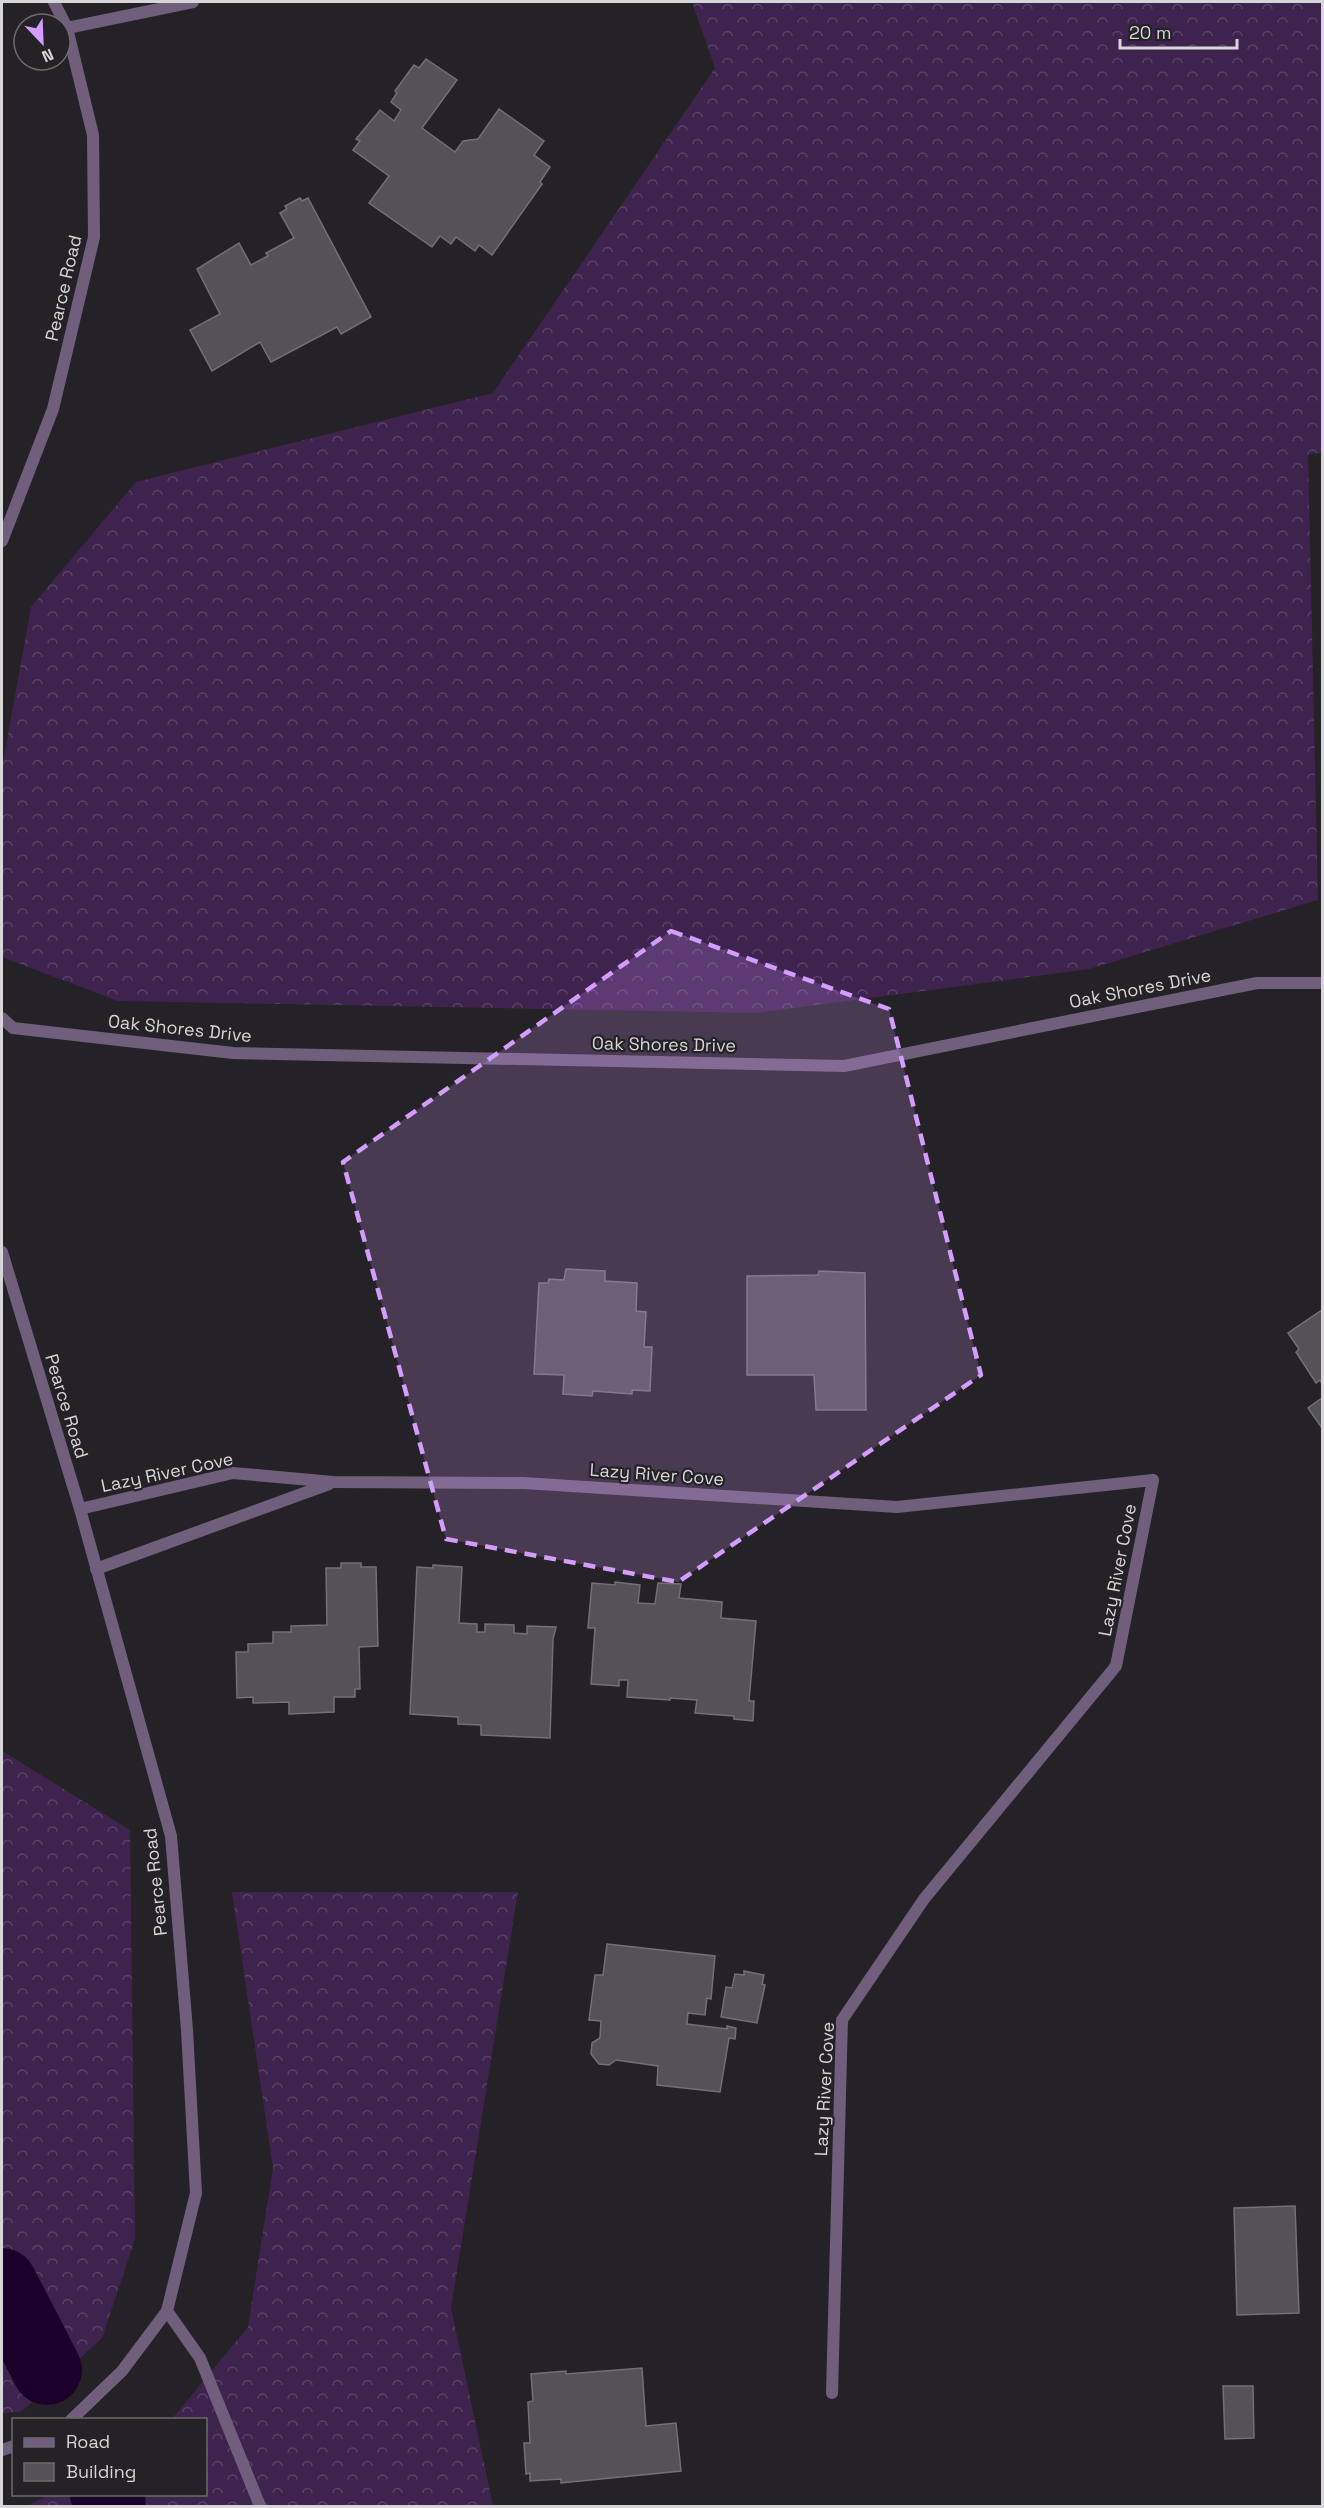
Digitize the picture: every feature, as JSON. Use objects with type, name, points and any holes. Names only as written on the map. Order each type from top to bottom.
[{"type":"street","points":[[72,27],[193,2]]},
{"type":"street","name":"Pearce Road","points":[[2,541],[53,408],[94,237],[93,135],[72,49]]},
{"type":"street","name":"Oak Shores Drive","points":[[2,1018],[13,1028],[233,1053],[843,1066],[1257,984],[1323,982]]},
{"type":"street","name":"Pearce Road","points":[[2,1252],[80,1509],[171,1836],[187,2030],[196,2193],[167,2311],[122,2371],[74,2418]]},
{"type":"street","name":"Lazy River Cove","points":[[80,1509],[232,1473],[333,1482],[524,1483],[897,1507],[1153,1480],[1116,1666],[924,1899],[842,2020],[832,2393]]},
{"type":"street","name":"Lazy River Cove","points":[[96,1569],[333,1482]]},
{"type":"street","points":[[167,2311],[200,2358],[260,2506]]},
{"type":"highlighted area","points":[[671,931],[889,1009],[981,1375],[678,1582],[446,1539],[343,1162]]},
{"type":"green space","points":[[692,2],[1322,2],[1322,453],[1308,454],[1318,900],[1089,969],[756,1013],[118,1001],[2,957],[2,768],[31,607],[136,482],[493,393],[715,68]]},
{"type":"green space","points":[[2,1751],[130,1830],[135,2239],[102,2338],[21,2412],[2,2413]]},
{"type":"green space","points":[[232,1892],[518,1892],[451,2308],[493,2506],[27,2506],[46,2496],[207,2496],[207,2418],[173,2418],[248,2327],[273,2168]]},
{"type":"building","points":[[426,59],[457,80],[422,128],[455,152],[463,141],[478,139],[499,109],[544,141],[534,155],[550,167],[540,182],[542,184],[492,255],[479,245],[475,251],[456,237],[451,244],[440,236],[432,247],[369,203],[389,176],[353,150],[360,141],[356,139],[380,110],[394,121],[401,110],[391,102],[397,93],[395,91],[414,65],[419,68]]},
{"type":"building","points":[[300,198],[302,201],[308,198],[371,317],[341,334],[337,327],[271,362],[260,342],[212,371],[190,330],[220,314],[197,269],[239,243],[251,265],[268,256],[266,253],[294,238],[280,213],[287,209],[285,206]]},
{"type":"building","points":[[566,1269],[605,1271],[605,1281],[637,1283],[636,1311],[646,1312],[644,1347],[652,1347],[650,1391],[632,1390],[632,1394],[593,1391],[592,1396],[563,1394],[564,1375],[534,1374],[539,1283],[548,1283],[549,1279],[564,1280]]},
{"type":"building","points":[[819,1271],[865,1273],[866,1410],[816,1410],[814,1375],[747,1375],[747,1276],[818,1275]]},
{"type":"building","points":[[1322,1310],[1322,1384],[1320,1380],[1316,1383],[1296,1352],[1299,1349],[1288,1333]]},
{"type":"building","points":[[1322,1398],[1322,1428],[1308,1408]]},
{"type":"building","points":[[341,1563],[361,1563],[361,1567],[376,1567],[378,1646],[359,1647],[360,1689],[355,1689],[355,1697],[334,1697],[334,1712],[289,1714],[289,1702],[253,1703],[253,1697],[237,1698],[236,1652],[248,1652],[248,1644],[273,1643],[273,1632],[291,1632],[291,1626],[327,1625],[326,1568],[341,1568]]},
{"type":"building","points":[[433,1565],[462,1567],[459,1623],[477,1624],[477,1632],[485,1632],[485,1624],[514,1625],[514,1633],[527,1634],[527,1626],[556,1627],[553,1639],[550,1738],[481,1735],[481,1725],[458,1724],[458,1717],[410,1714],[417,1567],[433,1568]]},
{"type":"building","points":[[615,1582],[640,1585],[638,1603],[655,1604],[658,1583],[681,1584],[679,1598],[722,1602],[721,1618],[756,1621],[749,1701],[754,1701],[753,1721],[734,1719],[734,1716],[695,1713],[697,1700],[627,1697],[628,1680],[619,1680],[619,1686],[591,1684],[595,1628],[588,1628],[592,1583],[615,1585]]},
{"type":"building","points":[[607,1944],[715,1956],[711,1999],[707,1998],[705,2015],[688,2013],[687,2024],[736,2028],[735,2039],[729,2038],[720,2092],[657,2085],[658,2066],[616,2060],[609,2065],[599,2064],[591,2054],[592,2043],[600,2038],[601,2021],[589,2020],[595,1975],[603,1975]]},
{"type":"building","points":[[744,1971],[764,1975],[762,1984],[765,1985],[757,2023],[721,2017],[726,1987],[732,1988],[735,1974],[744,1975]]},
{"type":"building","points":[[1295,2206],[1299,2313],[1237,2315],[1234,2208]]},
{"type":"building","points":[[642,2368],[646,2426],[676,2423],[681,2471],[561,2483],[561,2479],[530,2481],[530,2473],[526,2474],[524,2443],[530,2443],[528,2402],[533,2401],[531,2374],[566,2371],[566,2374]]},
{"type":"building","points":[[1223,2386],[1253,2386],[1254,2438],[1225,2439]]},
{"type":"waterway","points":[[2,2283],[47,2370]]},
{"type":"waterway","points":[[106,2496],[111,2506]]}]
